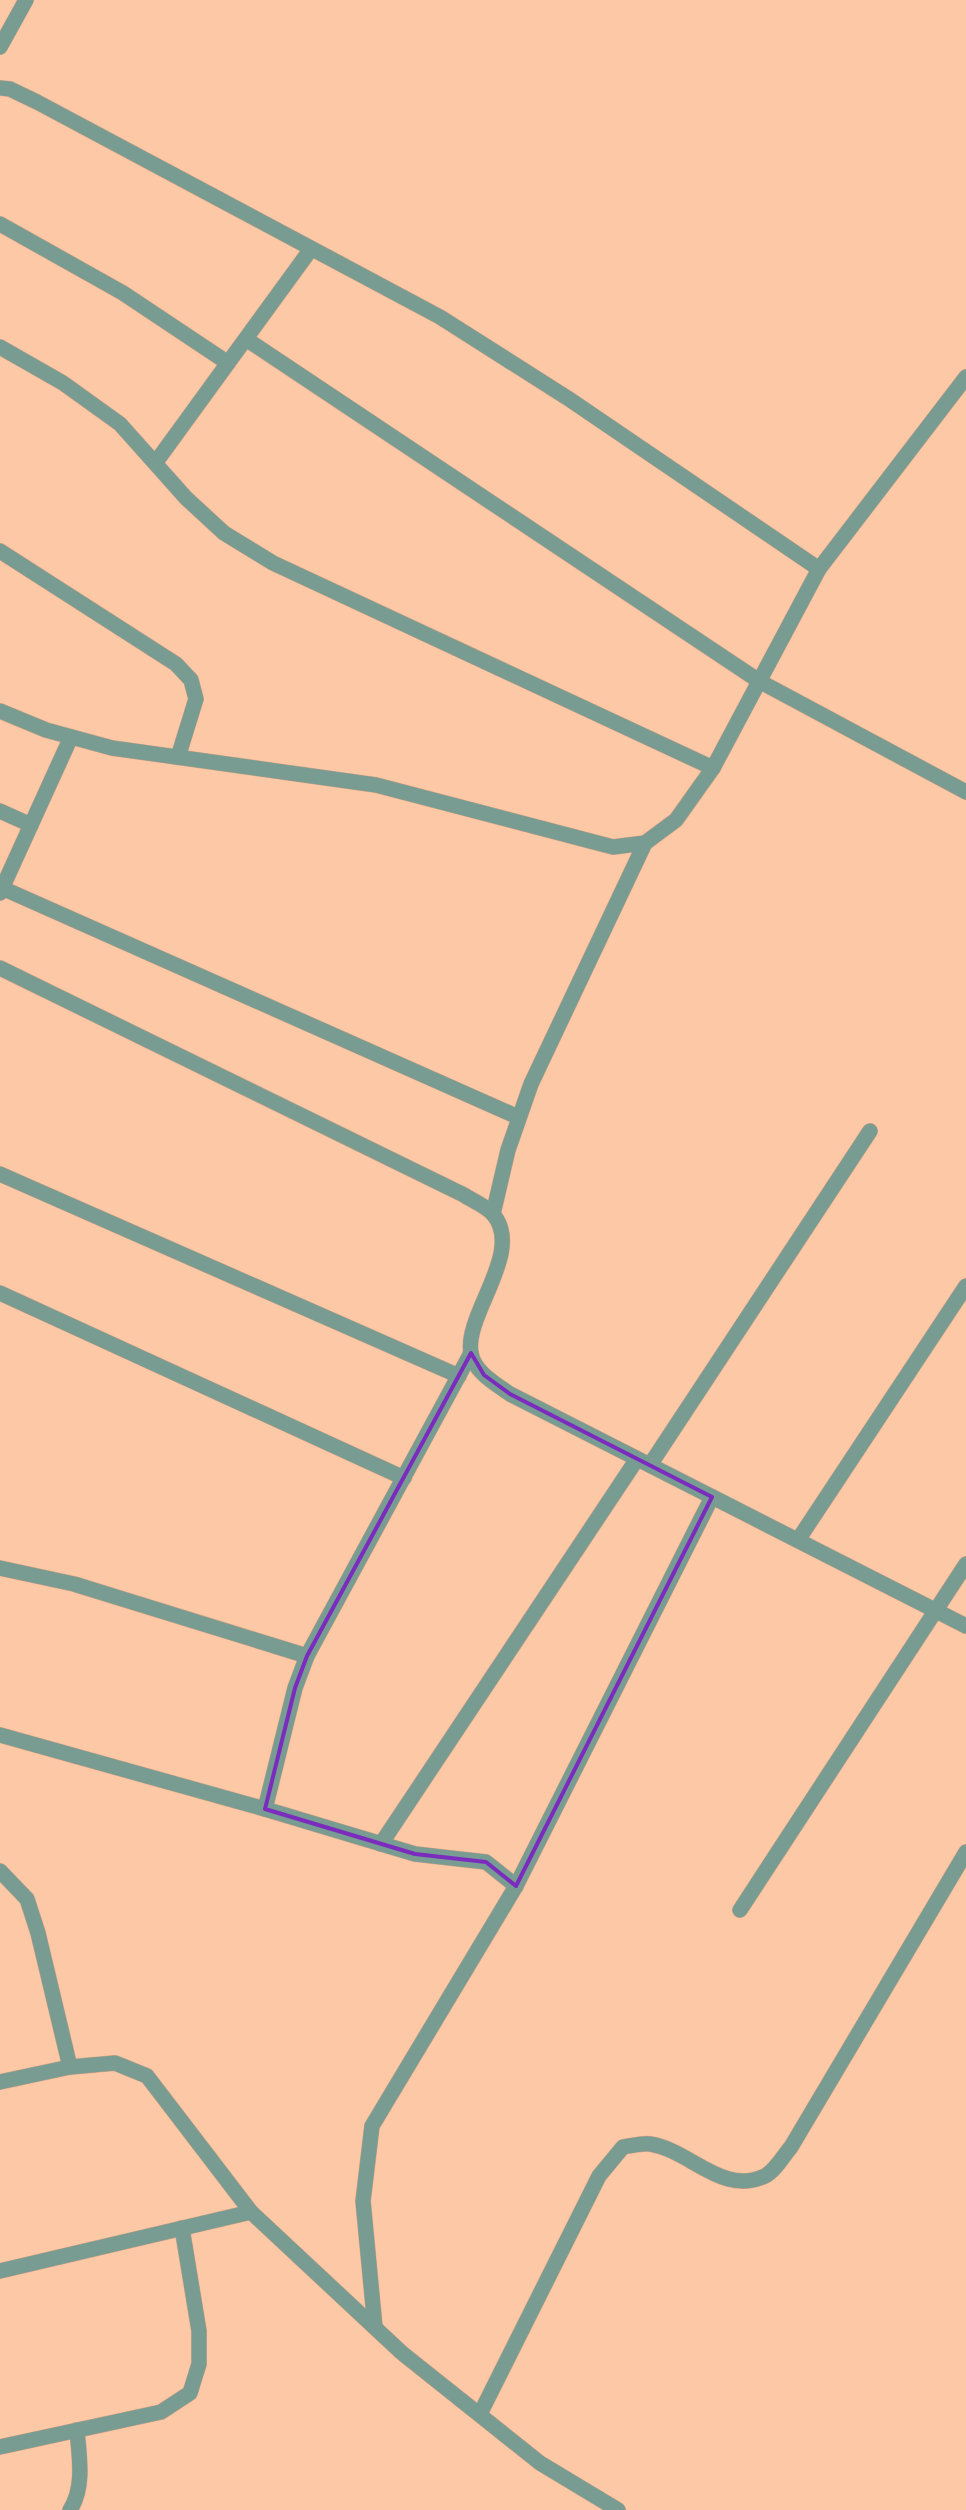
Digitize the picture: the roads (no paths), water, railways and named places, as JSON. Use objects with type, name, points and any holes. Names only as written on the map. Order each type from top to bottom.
[{"type":"street","points":[[0,47],[26,0]]},
{"type":"street","points":[[0,88],[10,89],[31,99],[440,317],[503,355],[819,568]]},
{"type":"street","points":[[0,224],[123,293],[228,363]]},
{"type":"street","points":[[156,462],[311,249]]},
{"type":"street","points":[[246,339],[759,681],[966,792]]},
{"type":"street","points":[[0,347],[63,383],[120,424],[156,462],[186,498],[224,533],[273,563],[713,768]]},
{"type":"street","points":[[493,1214],[518,1117],[531,1084],[645,843],[676,820],[713,768],[819,568],[966,377]]},
{"type":"street","points":[[0,551],[176,664],[191,680],[196,699],[178,757]]},
{"type":"street","points":[[0,711],[71,737],[112,748],[376,784],[613,847],[645,843]]},
{"type":"street","points":[[71,737],[1,890],[518,1117]]},
{"type":"street","points":[[0,812],[31,825]]},
{"type":"street","points":[[0,968],[464,1195],[493,1214],[502,1232],[500,1260],[473,1332],[471,1353],[307,1656],[295,1688],[265,1809]]},
{"type":"street","points":[[381,1844],[870,1131]]},
{"type":"street","points":[[0,1174],[459,1376]]},
{"type":"street","points":[[798,1540],[966,1286]]},
{"type":"street","points":[[0,1293],[404,1478]]},
{"type":"street","points":[[471,1353],[484,1376],[510,1394],[966,1626]]},
{"type":"street","points":[[375,2327],[363,2201],[372,2126],[516,1886],[712,1497]]},
{"type":"street","points":[[740,1910],[966,1564]]},
{"type":"street","points":[[0,1568],[74,1584],[307,1656]]},
{"type":"street","points":[[0,1735],[265,1809],[415,1854],[486,1862],[516,1886]]},
{"type":"street","points":[[480,2414],[599,2176],[623,2147],[649,2144],[674,2152],[707,2172],[742,2182],[767,2175],[790,2147],[966,1852]]},
{"type":"street","points":[[0,1871],[27,1899],[38,1934],[70,2067]]},
{"type":"street","points":[[0,2082],[70,2067],[115,2063],[147,2076],[251,2212],[402,2352],[540,2463],[618,2510]]},
{"type":"street","points":[[0,2271],[251,2212]]},
{"type":"street","points":[[0,2447],[161,2412],[190,2393],[199,2364],[199,2331],[182,2228]]},
{"type":"street","points":[[70,2510],[75,2503],[80,2472],[77,2430]]}]
